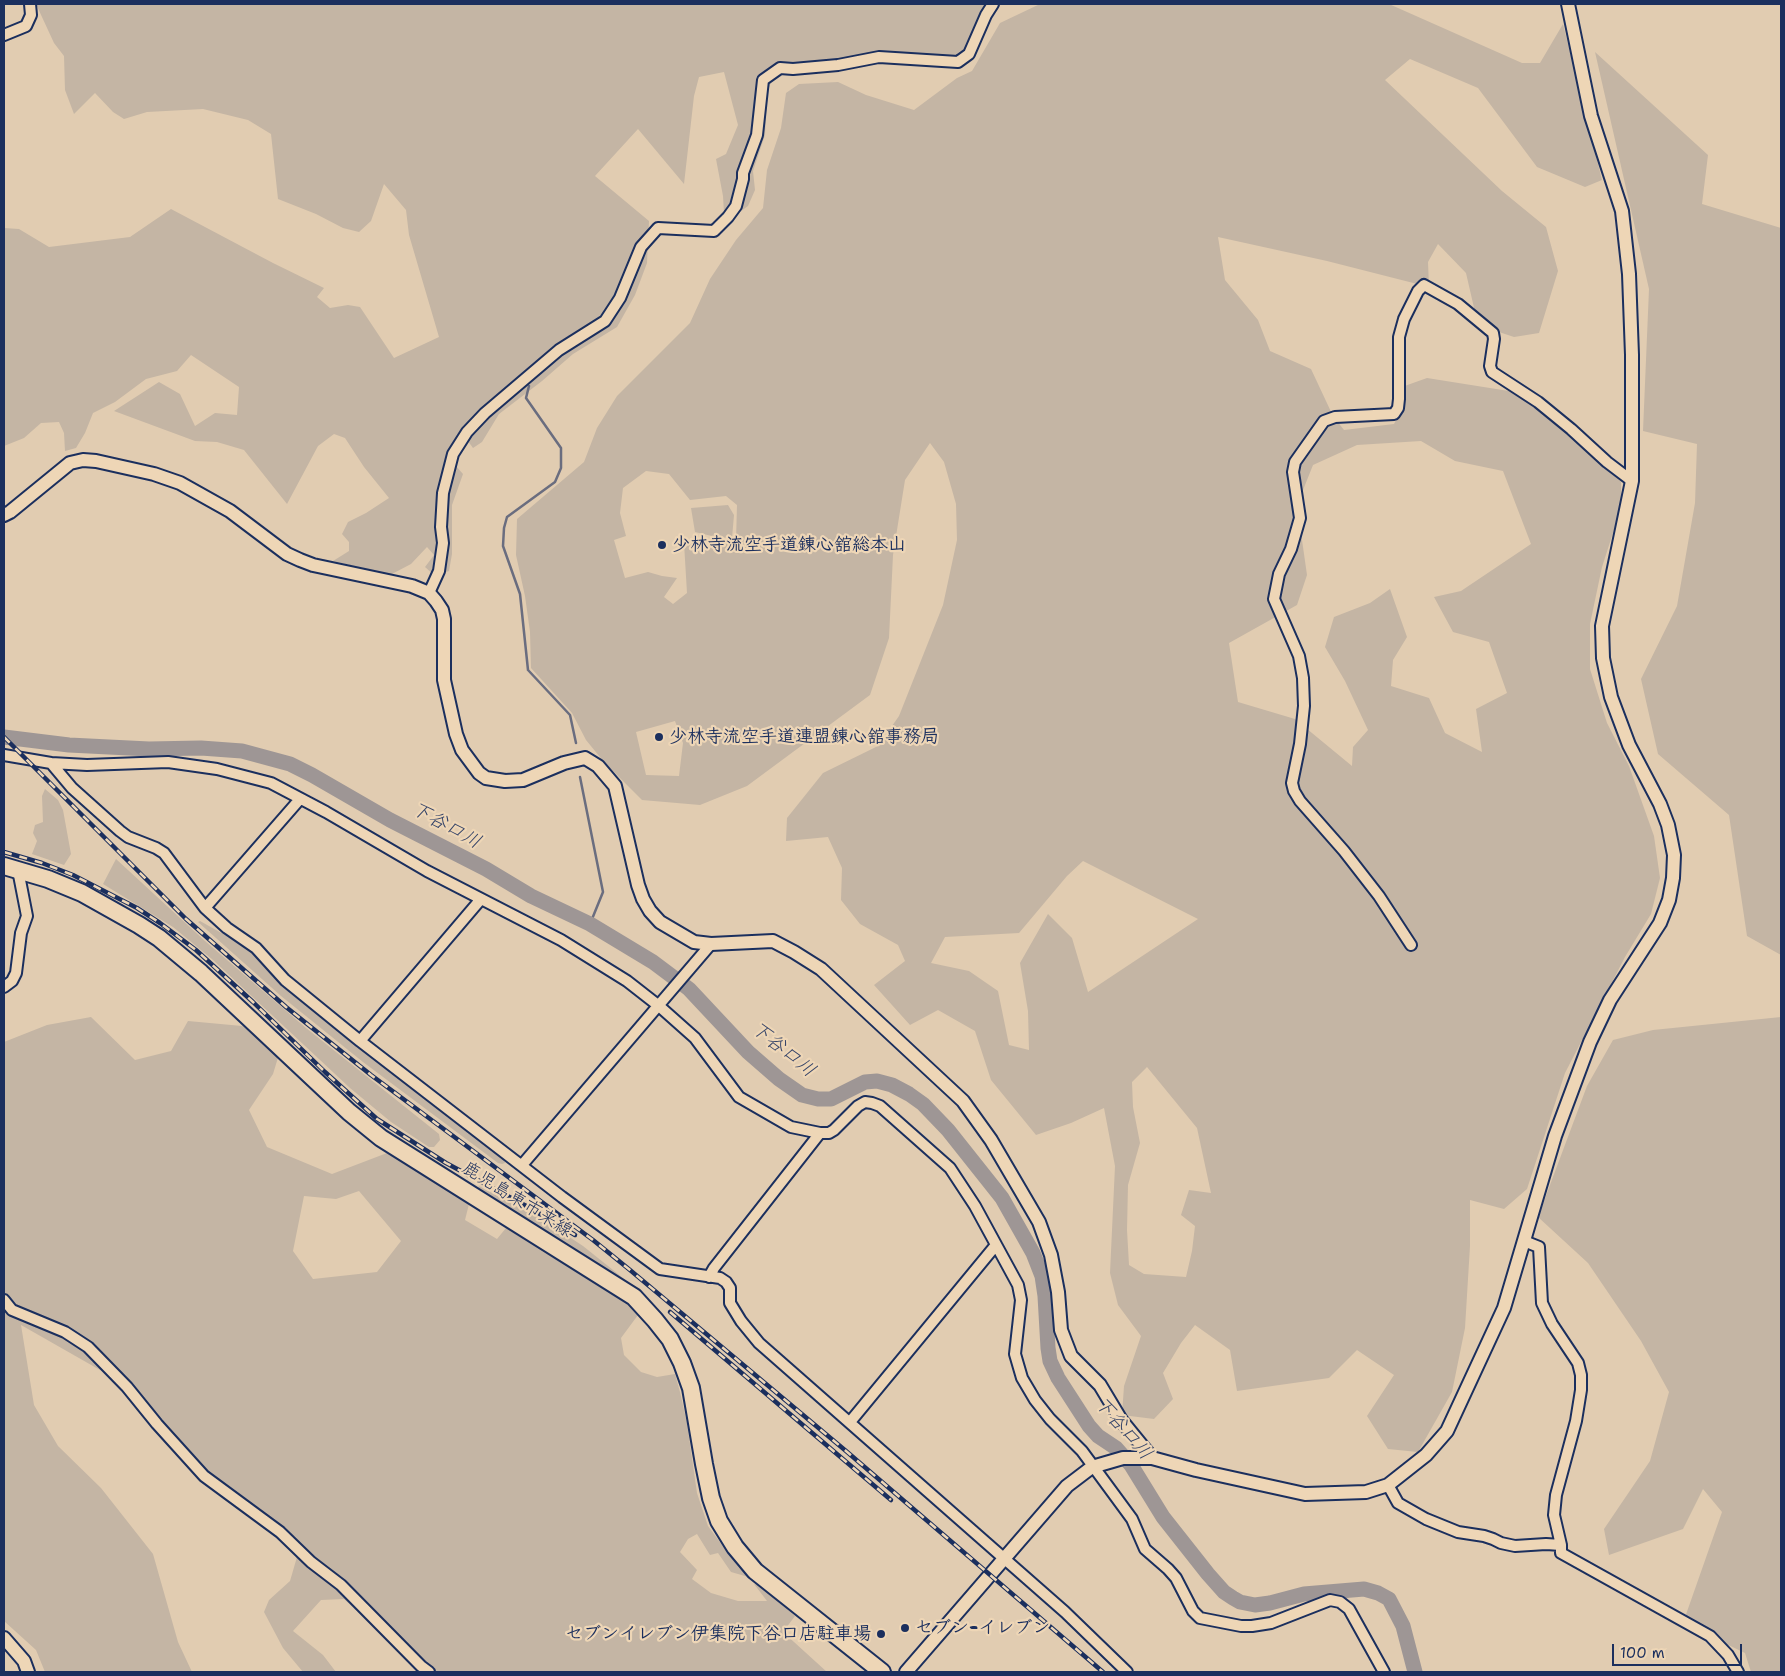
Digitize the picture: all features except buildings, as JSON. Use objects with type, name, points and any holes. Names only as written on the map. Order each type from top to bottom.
[{"type":"main road","name":"鹿児島東市来線","points":[[11,868],[82,893],[159,938],[201,973],[349,1112],[381,1138],[634,1297],[656,1320],[670,1339],[682,1363],[691,1388],[711,1498],[719,1521],[734,1547],[755,1571],[778,1591],[882,1672]]},
{"type":"street","points":[[4,35],[26,26],[31,15],[30,4]]},
{"type":"street","points":[[429,593],[438,571],[443,543],[441,527],[443,493],[453,454],[467,432],[485,413],[559,350],[605,322],[620,298],[641,247],[658,228],[714,231],[728,217],[736,206],[743,173],[757,135],[763,80],[780,68],[793,69],[829,66],[879,57],[958,62],[969,54],[986,15],[993,4]]},
{"type":"street","points":[[906,1672],[1067,1486],[1092,1467],[1123,1458],[1152,1458],[1196,1470],[1305,1494],[1366,1492],[1388,1485],[1426,1455],[1447,1431],[1504,1308],[1554,1136],[1590,1042],[1610,1000],[1660,922],[1669,900],[1673,878],[1674,855],[1668,825],[1660,804],[1626,737],[1611,697],[1603,658],[1602,626],[1632,481],[1632,354],[1629,274],[1622,211],[1591,116],[1568,4]]},
{"type":"street","points":[[1411,945],[1379,896],[1344,850],[1300,801],[1292,783],[1300,744],[1304,706],[1303,678],[1299,656],[1274,600],[1280,574],[1291,549],[1300,518],[1293,472],[1295,462],[1324,421],[1335,417],[1394,414],[1398,408],[1399,399],[1399,337],[1404,319],[1418,290],[1424,285],[1458,304],[1493,333],[1494,339],[1490,366],[1492,372],[1538,402],[1607,462],[1632,481]]},
{"type":"street","points":[[4,515],[70,463],[83,460],[96,461],[154,474],[180,483],[230,511],[287,554],[300,560],[313,565],[403,584],[429,593],[442,610],[444,619],[444,680],[456,734],[462,750],[479,773],[486,778],[505,781],[523,780],[564,763],[585,758],[598,766],[615,786],[638,885],[650,911],[660,922],[694,942],[711,944],[773,941],[794,952],[821,969],[963,1101],[996,1148],[1039,1222],[1051,1255],[1058,1292],[1061,1330],[1071,1356],[1100,1385],[1121,1420],[1152,1458]]},
{"type":"street","points":[[4,755],[87,765],[160,762],[216,769],[271,783],[427,871],[561,940],[663,1002],[695,1038],[739,1097],[791,1127],[820,1133],[829,1132],[834,1130],[858,1106],[865,1102],[880,1106],[950,1168],[974,1206],[1018,1285],[1021,1300],[1015,1354],[1022,1378],[1035,1400],[1050,1419],[1082,1451],[1132,1519],[1145,1549],[1176,1578],[1194,1611],[1200,1618],[1241,1626],[1252,1626],[1271,1623],[1330,1600],[1340,1602],[1349,1609],[1384,1672]]},
{"type":"street","points":[[51,762],[72,788],[120,831],[128,837],[164,853],[205,908],[227,928],[256,948],[286,980],[360,1041],[570,1203],[660,1269],[708,1278],[720,1278],[726,1282],[730,1288],[730,1304],[741,1321],[760,1343],[1079,1625],[1128,1672]]},
{"type":"street","points":[[205,908],[300,798]]},
{"type":"street","points":[[4,987],[12,981],[16,973],[22,933],[27,916],[11,868]]},
{"type":"street","points":[[360,1041],[481,899]]},
{"type":"street","points":[[522,1165],[711,944]]},
{"type":"street","points":[[708,1278],[820,1133]]},
{"type":"street","points":[[1524,1242],[1539,1248],[1542,1303],[1552,1324],[1578,1364],[1581,1376],[1581,1390],[1576,1421],[1556,1495],[1554,1515],[1561,1553],[1710,1636],[1728,1655],[1738,1672]]},
{"type":"street","points":[[850,1422],[996,1244]]},
{"type":"street","points":[[4,1300],[12,1310],[64,1332],[88,1347],[127,1387],[162,1431],[204,1476],[280,1532],[311,1562],[341,1584],[429,1672]]},
{"type":"street","points":[[1388,1485],[1398,1503],[1426,1519],[1458,1532],[1484,1536],[1515,1546],[1561,1545]]},
{"type":"street","points":[[4,1638],[24,1661],[28,1672]]},
{"type":"shaded area","points":[[36,4],[1001,4],[992,11],[966,53],[945,60],[904,60],[810,73],[793,66],[772,79],[767,94],[765,135],[753,171],[755,190],[748,206],[737,214],[724,213],[723,196],[716,159],[726,154],[738,125],[724,72],[699,77],[694,96],[684,184],[638,129],[595,176],[649,221],[647,263],[635,295],[617,327],[573,354],[499,414],[482,442],[473,448],[462,433],[454,442],[447,456],[463,474],[452,505],[452,554],[449,571],[435,576],[425,567],[434,555],[427,547],[411,564],[390,575],[333,561],[349,551],[349,542],[342,534],[348,522],[389,498],[364,467],[345,438],[334,434],[318,446],[287,504],[244,450],[217,442],[195,441],[114,411],[159,382],[180,394],[195,426],[215,413],[237,415],[239,387],[191,355],[177,371],[146,379],[115,402],[93,413],[85,433],[76,448],[65,451],[64,433],[59,422],[41,423],[24,438],[4,446],[4,228],[19,229],[49,247],[130,237],[171,209],[324,288],[317,297],[330,308],[348,305],[360,307],[394,358],[439,337],[409,235],[406,210],[384,184],[371,221],[359,232],[343,228],[316,214],[278,199],[271,134],[248,120],[203,109],[147,112],[124,119],[113,112],[95,93],[74,114],[65,90],[64,56],[54,43]]},
{"type":"shaded area","points":[[1040,4],[1389,4],[1522,63],[1540,63],[1563,24],[1602,180],[1585,187],[1537,167],[1478,88],[1410,59],[1385,80],[1502,191],[1546,227],[1558,271],[1539,333],[1514,337],[1478,325],[1466,273],[1438,244],[1428,262],[1429,287],[1327,261],[1218,237],[1225,280],[1258,320],[1270,351],[1311,369],[1333,416],[1344,430],[1394,424],[1400,412],[1399,388],[1427,378],[1515,392],[1580,438],[1621,482],[1621,508],[1602,567],[1590,624],[1590,669],[1607,723],[1629,766],[1654,836],[1660,878],[1651,914],[1625,957],[1565,1073],[1527,1189],[1504,1209],[1470,1200],[1470,1246],[1465,1328],[1452,1392],[1418,1452],[1388,1449],[1367,1416],[1394,1375],[1357,1350],[1329,1378],[1237,1391],[1230,1350],[1195,1325],[1181,1343],[1163,1373],[1173,1399],[1154,1419],[1122,1415],[1124,1386],[1141,1336],[1118,1305],[1110,1273],[1115,1166],[1104,1108],[1071,1123],[1036,1135],[991,1080],[975,1031],[938,1010],[910,1025],[874,985],[905,961],[898,945],[860,924],[841,900],[842,868],[828,837],[786,841],[787,818],[823,773],[878,746],[899,716],[943,605],[957,540],[956,504],[944,462],[930,443],[905,480],[893,555],[889,638],[870,695],[747,786],[700,805],[642,800],[604,762],[586,740],[572,713],[531,668],[530,632],[525,596],[516,555],[517,519],[584,462],[597,428],[617,396],[690,323],[710,279],[736,240],[763,208],[767,170],[781,128],[786,93],[799,84],[838,82],[866,95],[914,110],[957,78],[972,71],[1000,23]],"holes":[[[1421,441],[1455,461],[1503,471],[1531,544],[1461,591],[1434,597],[1453,632],[1489,642],[1507,693],[1476,709],[1482,752],[1445,733],[1429,698],[1391,686],[1393,660],[1407,637],[1390,589],[1370,603],[1334,617],[1325,647],[1345,681],[1368,730],[1353,747],[1352,766],[1295,719],[1238,702],[1229,643],[1297,605],[1307,575],[1297,505],[1313,465],[1357,445]],[[646,471],[669,474],[690,500],[726,496],[737,505],[736,541],[684,543],[687,593],[673,604],[664,597],[677,578],[648,572],[625,578],[614,540],[626,536],[620,513],[623,488]],[[675,721],[683,743],[679,776],[646,775],[636,732]],[[1083,861],[1198,919],[1088,992],[1072,938],[1048,914],[1020,963],[1028,1011],[1029,1050],[1009,1045],[998,991],[969,971],[931,963],[945,937],[1019,933],[1067,876]],[[1147,1067],[1197,1128],[1211,1193],[1189,1190],[1181,1215],[1195,1226],[1186,1277],[1144,1274],[1129,1265],[1127,1230],[1128,1185],[1140,1143],[1133,1107],[1132,1082]]]},
{"type":"shaded area","points":[[1595,52],[1708,155],[1702,204],[1781,228],[1781,955],[1747,936],[1729,815],[1658,754],[1641,679],[1677,606],[1695,503],[1697,444],[1643,431],[1649,289]]},
{"type":"shaded area","points":[[728,505],[734,515],[732,538],[716,537],[695,532],[691,508]]},
{"type":"shaded area","points":[[45,789],[58,800],[63,810],[71,854],[64,865],[32,854],[37,841],[33,833],[35,825],[43,822],[42,796]]},
{"type":"shaded area","points":[[116,859],[205,941],[306,1028],[439,1134],[440,1140],[434,1147],[429,1147],[391,1122],[350,1088],[213,960],[173,927],[103,884]]},
{"type":"shaded area","points":[[200,921],[250,949],[265,968],[296,996],[503,1158],[505,1163],[498,1163],[363,1062],[281,996],[198,922]]},
{"type":"shaded area","points":[[91,1017],[135,1060],[171,1051],[188,1021],[242,1026],[280,1051],[273,1074],[249,1110],[267,1147],[332,1174],[387,1153],[469,1204],[465,1220],[497,1239],[506,1228],[543,1252],[604,1286],[632,1306],[638,1315],[621,1338],[624,1355],[641,1372],[657,1377],[675,1374],[687,1423],[697,1493],[708,1526],[739,1568],[752,1578],[731,1572],[718,1553],[710,1555],[697,1534],[688,1539],[680,1552],[697,1570],[692,1579],[711,1593],[738,1601],[767,1601],[754,1584],[760,1586],[795,1616],[783,1632],[827,1672],[421,1672],[344,1599],[321,1600],[293,1631],[323,1655],[336,1672],[303,1672],[283,1648],[264,1612],[269,1600],[290,1581],[297,1557],[273,1535],[197,1477],[107,1374],[21,1325],[34,1405],[58,1446],[101,1488],[153,1554],[178,1642],[192,1672],[45,1672],[36,1650],[4,1621],[4,1042],[47,1025]],"holes":[[[359,1191],[401,1241],[377,1272],[313,1279],[293,1251],[304,1196],[336,1199]]]},
{"type":"shaded area","points":[[1781,1017],[1781,1672],[1751,1672],[1745,1653],[1683,1623],[1722,1512],[1703,1489],[1683,1529],[1609,1555],[1604,1529],[1650,1461],[1669,1392],[1641,1341],[1588,1263],[1538,1217],[1587,1086],[1613,1040],[1653,1030]]},
{"type":"shaded area","points":[[479,1186],[551,1225],[583,1246],[633,1286],[630,1287],[477,1190]]},
{"type":"waterway","points":[[529,386],[526,398],[561,448],[561,468],[555,482],[507,517],[503,546],[520,594],[528,670],[570,715],[576,743]]},
{"type":"waterway","name":"下谷口川","points":[[4,737],[69,745],[149,749],[201,748],[242,751],[290,764],[390,820],[486,869],[531,896],[590,924],[653,962],[689,989],[748,1052],[779,1079],[802,1095],[818,1099],[831,1099],[865,1082],[877,1081],[892,1085],[909,1094],[923,1104],[948,1130],[1002,1198],[1033,1253],[1042,1276],[1050,1361],[1058,1378],[1089,1426],[1098,1436],[1116,1448],[1131,1465],[1163,1517],[1208,1574],[1224,1592],[1233,1598],[1240,1602],[1255,1605],[1304,1594],[1364,1589],[1378,1593],[1389,1599],[1403,1626],[1415,1672]]},
{"type":"waterway","points":[[580,777],[603,892],[590,924]]},
{"type":"railway","points":[[4,737],[186,919],[286,1007],[371,1075],[593,1240],[630,1270],[846,1451],[1103,1672]]},
{"type":"railway","points":[[4,852],[42,863],[73,875],[137,908],[160,923],[196,950],[377,1119],[446,1163],[530,1208],[575,1235]]},
{"type":"railway","points":[[670,1312],[891,1500]]},
{"type":"place","name":"少林寺流空手道錬心舘総本山","points":[[662,545]]},
{"type":"place","name":"少林寺流空手道連盟錬心舘事務局","points":[[659,737]]},
{"type":"place","name":"セブン-イレブン","points":[[905,1628]]},
{"type":"place","name":"セブンイレブン伊集院下谷口店駐車場","points":[[881,1634]]}]
